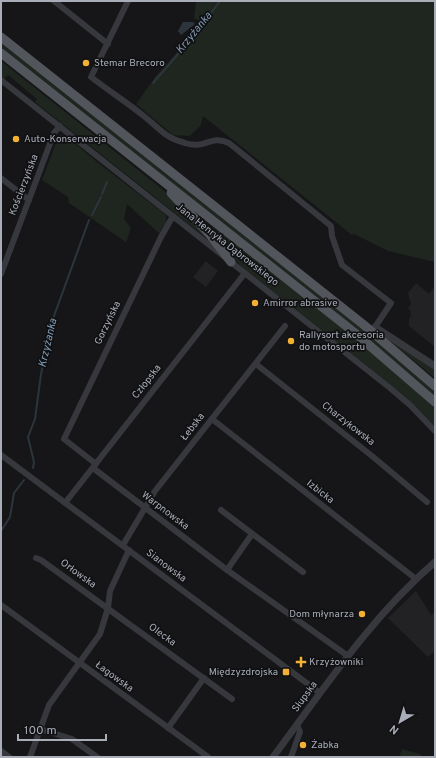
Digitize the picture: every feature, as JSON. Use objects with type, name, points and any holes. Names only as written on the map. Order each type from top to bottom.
[{"type":"main road","points":[[1,37],[389,345],[435,386]]},
{"type":"main road","name":"Jana Henryka Dąbrowskiego","points":[[1,53],[378,351],[435,402]]},
{"type":"main road","points":[[146,168],[210,235],[231,262]]},
{"type":"main road","points":[[332,300],[354,311],[375,327]]},
{"type":"street","points":[[54,1],[108,44]]},
{"type":"street","points":[[128,1],[92,77],[118,99],[146,118],[165,136],[193,145],[202,146],[213,140],[227,142],[331,226],[332,236],[342,265],[391,303],[375,327],[435,366]]},
{"type":"street","name":"Jana Henryka Dąbrowskiego","points":[[1,80],[402,398],[435,431]]},
{"type":"street","name":"Kościerzyńska","points":[[1,274],[54,133],[60,126]]},
{"type":"street","points":[[1,178],[29,200]]},
{"type":"street","name":"Gorzyńska","points":[[64,439],[161,237],[173,216]]},
{"type":"street","name":"Człopska","points":[[65,503],[245,273]]},
{"type":"street","name":"Łebska","points":[[123,545],[155,491],[285,326]]},
{"type":"street","name":"Charzykowska","points":[[256,364],[372,456],[426,502]]},
{"type":"street","name":"Izbicka","points":[[212,419],[416,579]]},
{"type":"street","name":"Warpnowska","points":[[64,439],[145,508],[227,570],[348,656]]},
{"type":"street","name":"Sianowska","points":[[1,455],[320,693]]},
{"type":"street","points":[[221,510],[303,572]]},
{"type":"street","points":[[227,570],[252,534]]},
{"type":"street","points":[[30,757],[45,714],[56,694],[100,634],[108,608],[110,591],[129,550]]},
{"type":"street","name":"Orłowska","points":[[36,558],[41,560],[108,608]]},
{"type":"street","name":"Słupska","points":[[273,757],[377,619],[435,562]]},
{"type":"street","name":"Łagowska","points":[[1,606],[208,757]]},
{"type":"street","name":"Olecka","points":[[108,608],[232,699]]},
{"type":"street","points":[[168,728],[204,678]]},
{"type":"street","points":[[291,757],[300,732],[297,725]]},
{"type":"street","points":[[40,729],[72,739],[97,757]]},
{"type":"street","points":[[1,751],[9,757]]},
{"type":"shaded area","points":[[196,1],[435,1],[435,262],[388,251],[354,234],[352,235],[203,116],[201,125],[190,136],[173,135],[136,104],[156,76],[203,23],[194,18]]},
{"type":"shaded area","points":[[183,22],[193,22],[195,24],[181,35],[178,31]]},
{"type":"shaded area","points":[[1,41],[362,327],[435,390],[435,398],[358,331],[1,48]]},
{"type":"shaded area","points":[[1,61],[162,189],[214,244],[35,102],[37,99],[8,75],[4,79],[1,76]]},
{"type":"shaded area","points":[[59,135],[66,136],[166,215],[166,222],[159,233],[127,204],[124,219],[131,228],[126,242],[69,203],[68,197],[42,180]]},
{"type":"shaded area","points":[[206,225],[236,244],[352,336],[415,389],[435,407],[435,426],[401,393],[240,265]]},
{"type":"shaded area","points":[[206,261],[218,271],[206,287],[193,277]]},
{"type":"shaded area","points":[[416,283],[429,294],[435,286],[435,347],[409,326],[409,319],[411,316],[408,308],[411,304],[408,293]]},
{"type":"shaded area","points":[[386,338],[435,369],[435,378]]},
{"type":"shaded area","points":[[416,591],[431,615],[435,612],[435,651],[428,657],[388,618]]},
{"type":"shaded area","points":[[402,749],[420,754],[422,757],[399,757]]},
{"type":"waterway","name":"Krzyżanka","points":[[153,83],[193,37],[220,1]]},
{"type":"waterway","name":"Krzyżanka","points":[[102,194],[107,182]]},
{"type":"waterway","name":"Krzyżanka","points":[[92,215],[101,197]]},
{"type":"waterway","name":"Krzyżanka","points":[[33,468],[34,462],[28,437],[35,419],[41,374],[54,316],[89,220]]},
{"type":"waterway","name":"Krzyżanka","points":[[1,531],[10,517],[14,493],[24,480]]},
{"type":"place","name":"Stemar Brecoro","points":[[86,63]]},
{"type":"place","name":"Auto-Konserwacja","points":[[16,139]]},
{"type":"place","name":"Amirror abrasive","points":[[255,303]]},
{"type":"place","name":"Rallysort akcesoria do motosportu","points":[[291,341]]},
{"type":"place","name":"Dom młynarza","points":[[362,614]]},
{"type":"place","name":"Krzyżowniki","points":[[301,662]]},
{"type":"place","name":"Międzyzdrojska","points":[[286,672]]},
{"type":"place","name":"Żabka","points":[[303,745]]}]
